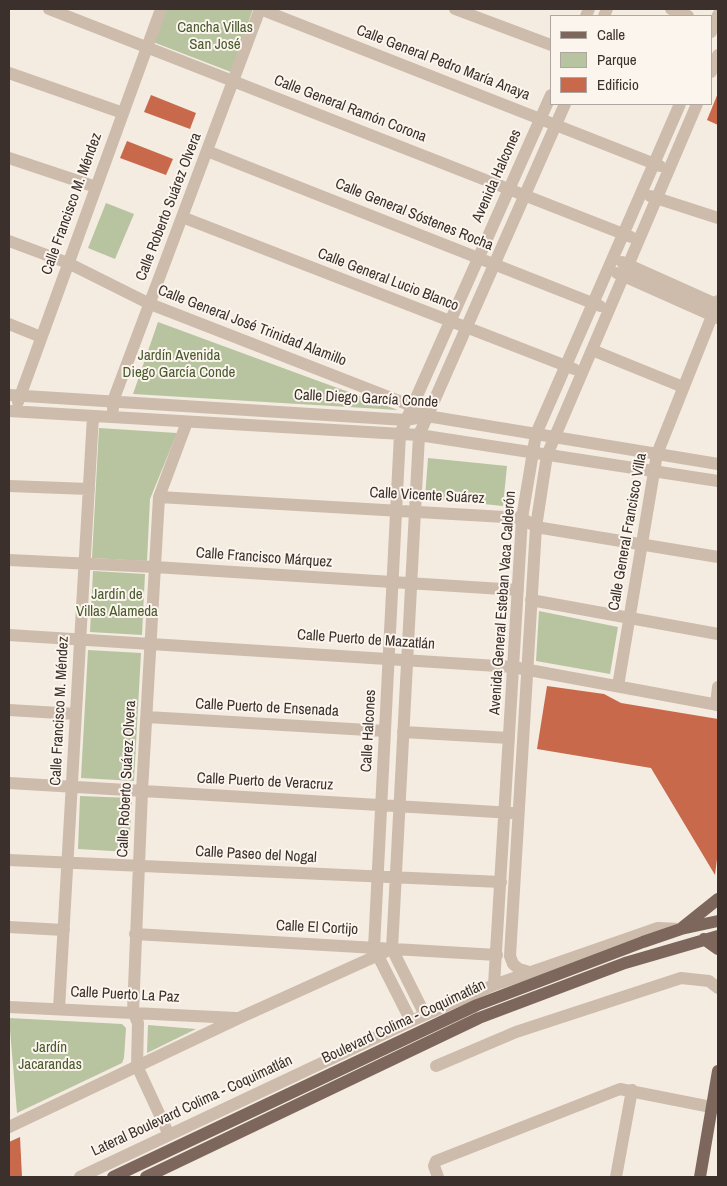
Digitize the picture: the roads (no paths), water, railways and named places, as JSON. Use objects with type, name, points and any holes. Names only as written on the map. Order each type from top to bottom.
[{"type":"main road","points":[[681,929],[718,899]]},
{"type":"main road","name":"Boulevard Colima - Coquimatlán","points":[[113,1177],[477,1005],[681,929],[718,921]]},
{"type":"main road","name":"Boulevard Colima - Coquimatlán","points":[[146,1177],[479,1018],[625,963],[718,936]]},
{"type":"main road","points":[[704,939],[718,950]]},
{"type":"main road","points":[[700,1177],[718,1071]]},
{"type":"street","name":"Calle General Ramón Corona","points":[[49,9],[639,240]]},
{"type":"street","name":"Calle Francisco M. Méndez","points":[[13,411],[14,395],[41,337],[161,9]]},
{"type":"street","name":"Calle Roberto Suárez Olvera","points":[[112,417],[113,402],[260,9]]},
{"type":"street","name":"Calle General Pedro María Anaya","points":[[260,9],[669,169]]},
{"type":"street","points":[[455,9],[550,45]]},
{"type":"street","points":[[671,9],[686,15]]},
{"type":"street","points":[[713,29],[718,15]]},
{"type":"street","points":[[712,70],[718,55]]},
{"type":"street","points":[[9,73],[123,113]]},
{"type":"street","name":"Avenida Halcones","points":[[400,434],[550,97]]},
{"type":"street","points":[[425,1015],[392,949],[419,435],[565,105]]},
{"type":"street","name":"Avenida General Esteban Vaca Calderón","points":[[494,985],[522,518],[536,434],[680,105]]},
{"type":"street","name":"Avenida General Esteban Vaca Calderón","points":[[529,972],[519,969],[513,964],[510,956],[536,527],[547,455],[697,105]]},
{"type":"street","name":"Calle General Sóstenes Rocha","points":[[207,150],[609,310]]},
{"type":"street","points":[[9,158],[96,187]]},
{"type":"street","points":[[641,193],[718,218]]},
{"type":"street","name":"Calle General Lucio Blanco","points":[[182,217],[582,373]]},
{"type":"street","name":"Calle General José Trinidad Alamillo","points":[[9,241],[68,263],[150,304],[412,406],[427,416]]},
{"type":"street","points":[[610,264],[717,309]]},
{"type":"street","name":"Calle General Francisco Villa","points":[[618,686],[656,454],[717,309]]},
{"type":"street","points":[[9,324],[41,337]]},
{"type":"street","points":[[592,350],[683,387]]},
{"type":"street","name":"Calle Diego García Conde","points":[[14,395],[406,420],[427,416],[718,464]]},
{"type":"street","points":[[13,411],[419,435],[718,481]]},
{"type":"street","name":"Calle Francisco M. Méndez","points":[[59,1008],[93,416]]},
{"type":"street","name":"Calle Roberto Suárez Olvera","points":[[169,1135],[137,1066],[138,1024],[133,1012],[138,866],[159,497],[187,422]]},
{"type":"street","name":"Calle Halcones","points":[[400,434],[381,805],[376,952],[411,1021]]},
{"type":"street","points":[[9,486],[89,489]]},
{"type":"street","name":"Calle Vicente Suárez","points":[[159,497],[522,518],[536,527],[718,557]]},
{"type":"street","name":"Calle Francisco Márquez","points":[[9,560],[155,566],[518,590]]},
{"type":"street","points":[[531,600],[718,634]]},
{"type":"street","name":"Calle Puerto de Mazatlán","points":[[9,635],[152,642],[513,667],[717,705]]},
{"type":"street","points":[[717,705],[718,687]]},
{"type":"street","points":[[9,710],[76,714]]},
{"type":"street","points":[[511,711],[525,712]]},
{"type":"street","name":"Calle Puerto de Ensenada","points":[[147,717],[385,731]]},
{"type":"street","points":[[403,732],[509,738]]},
{"type":"street","name":"Calle Puerto de Veracruz","points":[[9,783],[518,813]]},
{"type":"street","name":"Calle Paseo del Nogal","points":[[9,860],[501,882]]},
{"type":"street","points":[[9,927],[64,930]]},
{"type":"street","name":"Lateral Boulevard Colima - Coquimatlán","points":[[80,1177],[411,1021],[494,985],[658,928],[681,929]]},
{"type":"street","name":"Calle El Cortijo","points":[[135,934],[376,952]]},
{"type":"street","points":[[9,1127],[376,952],[392,949],[497,955]]},
{"type":"street","points":[[436,1066],[516,1032],[681,978],[704,980],[718,988]]},
{"type":"street","name":"Calle Puerto La Paz","points":[[9,1006],[239,1018]]},
{"type":"street","points":[[438,1177],[434,1166],[436,1161],[620,1089],[711,1107]]},
{"type":"street","points":[[616,1177],[632,1090]]},
{"type":"park label","name":"Cancha Villas San José","points":[[215,36]]},
{"type":"park label","name":"Jardín Avenida Diego García Conde","points":[[179,364]]},
{"type":"park label","name":"Jardín de Villas Alameda","points":[[117,604]]},
{"type":"park label","name":"Jardín Jacarandas","points":[[50,1056]]}]
